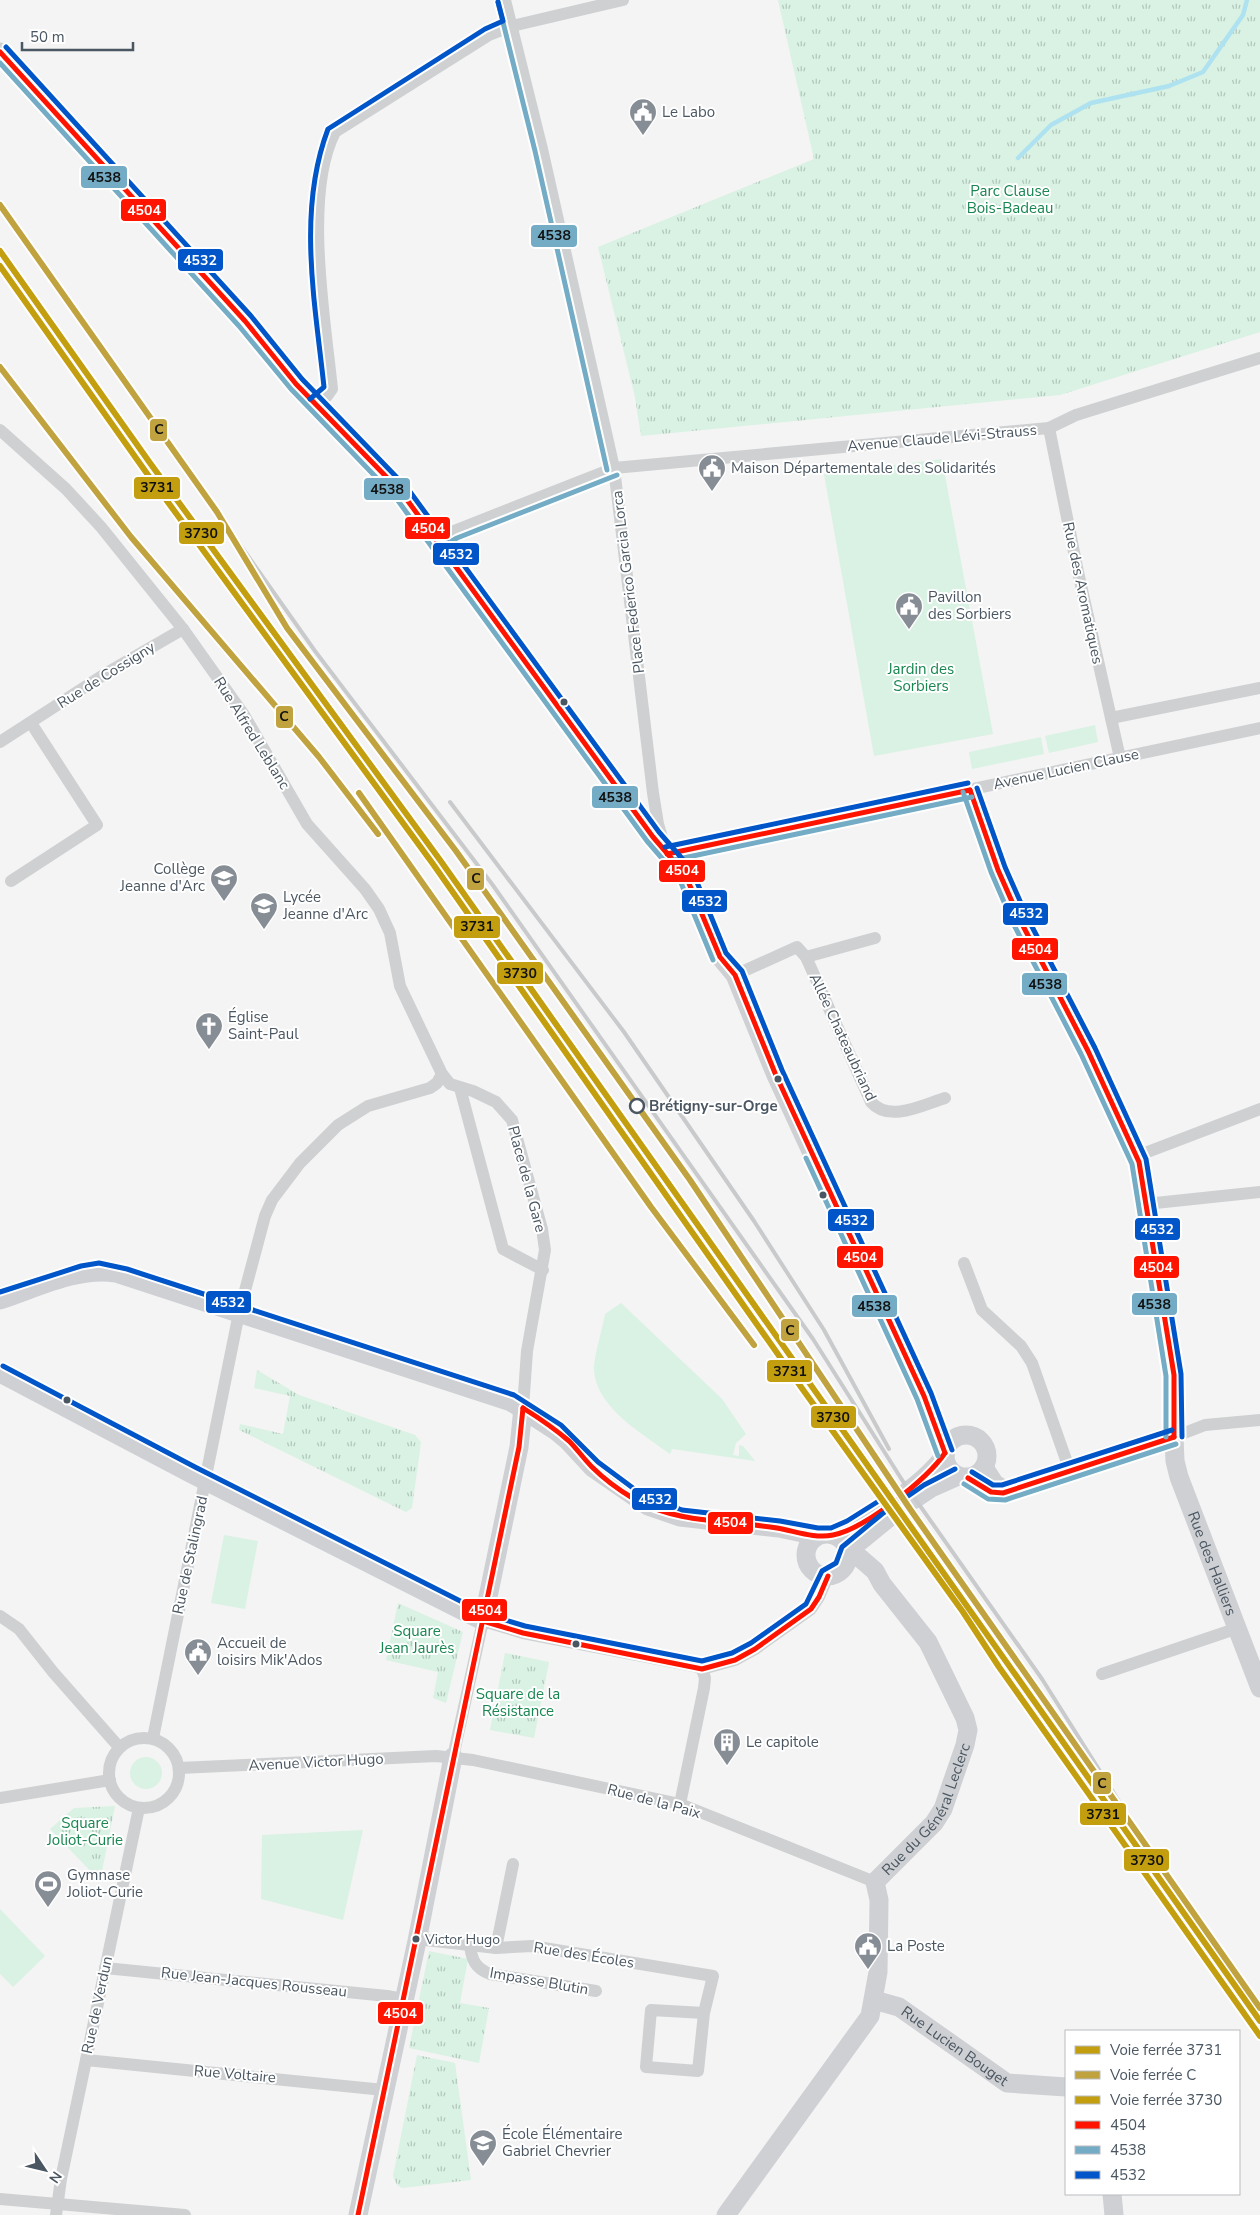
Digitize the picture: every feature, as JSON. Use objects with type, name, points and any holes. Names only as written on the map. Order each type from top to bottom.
[{"type":"main road","points":[[0,52],[245,321],[315,405],[402,493],[667,854],[685,874],[720,957],[735,975],[775,1073],[924,1396],[948,1467],[990,1492],[1003,1493],[1174,1436]]},
{"type":"main road","points":[[0,1300],[82,1273],[99,1270],[126,1276],[511,1402],[523,1408],[568,1440],[593,1468],[648,1506],[680,1517],[779,1528],[825,1536],[845,1544],[841,1563]]},
{"type":"main road","points":[[0,1373],[483,1622],[518,1447],[523,1408]]},
{"type":"main road","points":[[969,1435],[976,1437],[987,1449],[986,1464],[982,1471],[927,1491],[874,1528],[841,1563],[818,1574],[811,1569],[806,1560],[806,1551],[810,1542],[868,1517],[919,1482],[938,1465],[948,1445],[954,1439],[969,1435]]},
{"type":"main road","name":"Rue des Halliers","points":[[1174,1436],[1179,1477],[1260,1688]]},
{"type":"main road","name":"Rue du Général Leclerc","points":[[726,2215],[863,2029],[870,2016],[878,1972],[879,1900],[875,1882],[934,1823],[943,1809],[965,1745],[968,1730],[965,1718],[928,1642],[882,1584],[841,1563]]},
{"type":"main road","points":[[358,2215],[417,1939],[453,1757]]},
{"type":"main road","name":"Rue Lucien Bouget","points":[[874,2000],[899,2007],[1007,2084],[1065,2087]]},
{"type":"main road","points":[[1112,2195],[1114,2215]]},
{"type":"street","points":[[506,0],[540,140],[614,468]]},
{"type":"street","points":[[315,405],[327,396],[332,389],[319,264],[319,210],[326,148],[335,132],[489,35],[512,26],[622,0]]},
{"type":"street","name":"Avenue Claude Lévi-Strauss","points":[[614,468],[1049,428],[1076,415],[1260,358]]},
{"type":"street","name":"Rue des Aromatiques","points":[[1049,428],[1078,572],[1120,758]]},
{"type":"street","name":"Rue Alfred Leblanc","points":[[0,430],[66,489],[101,527],[183,629],[244,715],[307,824],[365,890],[379,910],[390,934],[400,986],[442,1074]]},
{"type":"street","name":"Place Federico Garcia Lorca","points":[[438,540],[454,531],[614,468],[653,793],[667,854]]},
{"type":"street","name":"Rue de Cossigny","points":[[0,742],[31,724],[105,674],[183,629]]},
{"type":"street","points":[[1111,718],[1260,688]]},
{"type":"street","points":[[11,881],[97,825],[31,724]]},
{"type":"street","name":"Avenue Lucien Clause","points":[[667,854],[1260,728]]},
{"type":"street","points":[[970,790],[998,870],[1021,922],[1088,1051],[1137,1156],[1174,1375],[1174,1436],[1206,1425],[1260,1420]]},
{"type":"street","name":"Allée Chateaubriand","points":[[806,956],[874,938]]},
{"type":"street","name":"Allée Chateaubriand","points":[[735,975],[792,947],[801,949],[806,956],[871,1102],[877,1109],[889,1112],[902,1111],[945,1098]]},
{"type":"street","name":"Place de la Gare","points":[[442,1074],[450,1084],[473,1091],[496,1102],[512,1120],[542,1229],[545,1250],[527,1351],[523,1408]]},
{"type":"street","name":"Rue de Stalingrad","points":[[153,1738],[239,1313],[259,1230],[265,1216],[272,1200],[300,1163],[325,1136],[354,1114],[376,1104],[430,1088],[437,1083],[442,1074]]},
{"type":"street","points":[[460,1088],[504,1249],[542,1270]]},
{"type":"street","points":[[1137,1156],[1260,1109]]},
{"type":"street","points":[[1146,1204],[1260,1192]]},
{"type":"street","points":[[964,1263],[982,1310],[1021,1346],[1032,1363],[1070,1470]]},
{"type":"street","points":[[986,1464],[997,1481],[1011,1490]]},
{"type":"street","points":[[453,1757],[483,1622],[522,1633],[702,1669],[736,1660],[804,1616],[841,1563]]},
{"type":"street","points":[[0,1616],[19,1629],[53,1672],[119,1747]]},
{"type":"street","points":[[1102,1674],[1238,1628]]},
{"type":"street","points":[[680,1804],[706,1678],[702,1669]]},
{"type":"street","points":[[140,1738],[153,1738],[166,1745],[176,1756],[179,1779],[175,1790],[169,1798],[153,1807],[139,1808],[123,1801],[116,1794],[110,1780],[110,1765],[119,1747],[128,1741],[140,1738]]},
{"type":"street","name":"Avenue Victor Hugo","points":[[179,1768],[436,1756],[453,1757]]},
{"type":"street","name":"Rue de la Paix","points":[[453,1757],[577,1781],[680,1804],[875,1882]]},
{"type":"street","points":[[0,1798],[110,1780]]},
{"type":"street","name":"Rue de Verdun","points":[[56,2209],[139,1808]]},
{"type":"street","points":[[496,1948],[513,1864]]},
{"type":"street","name":"Rue des Écoles","points":[[417,1939],[496,1948],[532,1946],[713,1976],[704,2013],[698,2071],[646,2067],[651,2010],[704,2013]]},
{"type":"street","name":"Impasse Blutin","points":[[470,1946],[471,1956],[475,1965],[490,1974],[596,1991]]},
{"type":"street","name":"Rue Jean-Jacques Rousseau","points":[[105,1968],[404,1999]]},
{"type":"street","name":"Rue Voltaire","points":[[86,2060],[384,2090]]},
{"type":"street","points":[[0,2199],[56,2209],[185,2215]]},
{"type":"green space","name":"Parc Clause Bois-Badeau","points":[[778,0],[1260,0],[1260,332],[1060,395],[641,436],[635,397],[598,247],[814,159]]},
{"type":"green space","name":"Jardin des Sorbiers","points":[[942,459],[993,734],[874,756],[824,474]]},
{"type":"green space","points":[[1095,725],[1098,742],[1049,753],[1045,736]]},
{"type":"green space","points":[[1041,737],[1044,754],[972,769],[969,752]]},
{"type":"green space","points":[[621,1303],[722,1399],[746,1434],[736,1443],[733,1455],[739,1456],[739,1445],[743,1446],[755,1461],[672,1449],[670,1454],[635,1429],[612,1408],[603,1397],[597,1384],[594,1366],[605,1314]]},
{"type":"green space","points":[[257,1370],[299,1395],[415,1435],[421,1442],[412,1508],[406,1512],[239,1430],[240,1424],[283,1434],[290,1396],[254,1388]]},
{"type":"green space","points":[[224,1535],[258,1541],[245,1609],[211,1603]]},
{"type":"green space","name":"Square Jean Jaurès","points":[[398,1603],[463,1632],[446,1703],[433,1698],[438,1672],[386,1660]]},
{"type":"green space","name":"Square de la Résistance","points":[[505,1653],[549,1662],[534,1738],[490,1730]]},
{"type":"green space","points":[[146,1757],[158,1761],[162,1773],[158,1785],[146,1789],[134,1785],[130,1773],[134,1761]]},
{"type":"green space","name":"Square Joliot-Curie","points":[[115,1806],[100,1881],[50,1829],[74,1808]]},
{"type":"green space","points":[[363,1830],[343,1920],[261,1899],[262,1835]]},
{"type":"green space","points":[[0,1909],[45,1956],[13,1987],[0,1974]]},
{"type":"green space","points":[[429,1951],[468,1959],[460,2003],[489,2008],[479,2063],[409,2048]]},
{"type":"green space","points":[[417,2055],[455,2063],[471,2180],[402,2188],[397,2185],[393,2176]]},
{"type":"waterway","points":[[1018,158],[1051,125],[1091,103],[1169,86],[1203,72],[1243,15],[1247,0]]},
{"type":"railway","points":[[217,512],[315,651],[492,884],[813,1339],[904,1483],[1042,1679],[1149,1849]]},
{"type":"railway","points":[[450,802],[624,1032],[754,1221],[824,1330],[889,1449]]},
{"type":"rail line","name":"C","points":[[0,205],[217,512],[287,628],[456,851],[690,1180],[910,1509],[1260,2008]]},
{"type":"rail line","name":"3730","points":[[0,251],[150,463],[440,860],[1260,2021]]},
{"type":"rail line","name":"3731","points":[[0,266],[148,475],[433,864],[801,1387],[963,1612],[999,1667],[1260,2036]]},
{"type":"rail line","name":"C","points":[[0,367],[131,537],[319,757],[378,834]]},
{"type":"rail line","name":"C","points":[[359,793],[651,1207],[754,1345]]},
{"type":"transit line","name":"4538","points":[[498,2],[535,151],[607,470]]},
{"type":"transit line","name":"4532","points":[[310,399],[324,387],[313,290],[311,224],[313,192],[319,160],[328,129],[485,29],[503,21],[498,2]]},
{"type":"transit line","name":"4532","points":[[6,47],[251,316],[302,379],[408,489],[659,832],[692,870],[726,953],[742,971],[782,1070],[931,1393],[952,1450]]},
{"type":"transit line","name":"4504","points":[[0,52],[245,321],[296,384],[402,493],[653,837],[685,874],[720,957],[735,975],[775,1073],[924,1396],[945,1453]]},
{"type":"transit line","name":"4538","points":[[0,63],[239,326],[291,389],[396,498],[647,841],[679,878],[713,960]]},
{"type":"transit line","name":"4538","points":[[442,547],[457,538],[617,475]]},
{"type":"transit line","name":"4532","points":[[665,847],[968,783]]},
{"type":"transit line","name":"4532","points":[[977,788],[1005,867],[1028,919],[1095,1048],[1146,1159],[1181,1374],[1182,1437]]},
{"type":"transit line","name":"4504","points":[[970,790],[998,870],[1021,922],[1088,1051],[1139,1162],[1174,1375],[1174,1437]]},
{"type":"transit line","name":"4504","points":[[667,854],[970,790]]},
{"type":"transit line","name":"4538","points":[[963,792],[991,872],[1014,925],[1081,1054],[1132,1164],[1166,1376],[1166,1437]]},
{"type":"transit line","name":"4538","points":[[669,861],[972,797]]},
{"type":"transit line","name":"4538","points":[[806,1158],[917,1399],[938,1456]]},
{"type":"transit line","name":"4532","points":[[0,1292],[81,1266],[99,1263],[127,1269],[514,1395],[561,1425],[598,1462],[641,1494],[682,1510],[780,1521],[818,1528],[831,1528],[847,1521],[882,1499]]},
{"type":"transit line","name":"4532","points":[[3,1366],[195,1467],[486,1614],[525,1626],[702,1661],[732,1653],[751,1643],[806,1604],[822,1571],[836,1563],[842,1547],[882,1514],[924,1485],[955,1469]]},
{"type":"transit line","name":"4504","points":[[523,1408],[569,1441],[592,1467],[612,1484],[634,1499],[651,1507],[686,1517],[759,1525],[812,1535],[826,1536],[846,1531],[878,1513],[910,1489],[945,1453]]},
{"type":"transit line","name":"4504","points":[[358,2215],[519,1447],[523,1408]]},
{"type":"transit line","name":"4532","points":[[972,1472],[993,1485],[1002,1485],[1172,1430]]},
{"type":"transit line","name":"4504","points":[[968,1478],[991,1492],[1003,1493],[1174,1437]]},
{"type":"transit line","name":"4538","points":[[964,1484],[988,1499],[1005,1500],[1176,1444]]},
{"type":"transit line","name":"4504","points":[[483,1621],[523,1633],[702,1669],[735,1660],[755,1649],[811,1609],[819,1597],[828,1576]]},
{"type":"place","name":"Le Labo","points":[[643,136]]},
{"type":"place","name":"Maison Départementale des Solidarités","points":[[712,492]]},
{"type":"place","name":"Pavillon des Sorbiers","points":[[909,630]]},
{"type":"place","name":"Collège Jeanne d'Arc","points":[[224,902]]},
{"type":"place","name":"Lycée Jeanne d'Arc","points":[[264,930]]},
{"type":"place","name":"Église Saint-Paul","points":[[209,1050]]},
{"type":"place","name":"Brétigny-sur-Orge","points":[[637,1106]]},
{"type":"place","name":"Accueil de loisirs Mik'Ados","points":[[198,1676]]},
{"type":"place","name":"Le capitole","points":[[727,1766]]},
{"type":"place","name":"Gymnase Joliot-Curie","points":[[48,1908]]},
{"type":"place","name":"Victor Hugo","points":[[416,1939]]},
{"type":"place","name":"La Poste","points":[[868,1970]]},
{"type":"place","name":"École Élémentaire Gabriel Chevrier","points":[[483,2167]]}]
